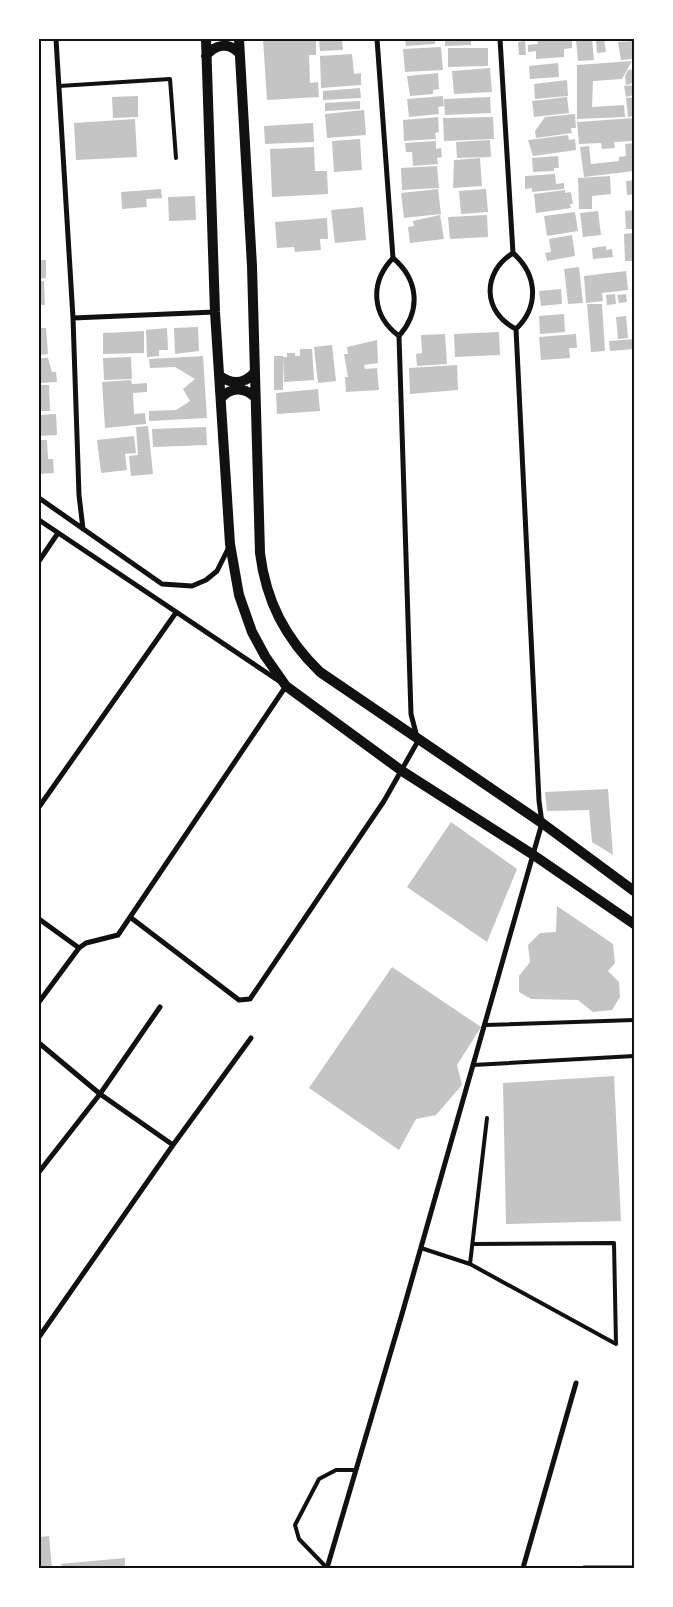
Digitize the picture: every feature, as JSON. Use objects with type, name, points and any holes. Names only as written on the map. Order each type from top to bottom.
[{"type":"main road","points":[[206,39],[215,312],[230,544],[239,594],[252,632],[265,656],[286,686],[402,770],[532,854],[634,924]]},
{"type":"main road","points":[[239,39],[252,266],[260,553],[266,589],[280,621],[298,648],[320,672],[418,741],[542,824],[634,891]]},
{"type":"main road","points":[[206,56],[213,48],[223,45],[240,53]]},
{"type":"main road","points":[[220,376],[237,383],[247,380],[254,373]]},
{"type":"main road","points":[[221,398],[225,393],[238,389],[247,391],[255,397]]},
{"type":"street","points":[[56,39],[73,318],[79,495],[83,529]]},
{"type":"street","points":[[377,39],[393,258],[378,280],[376,297],[377,306],[385,324],[399,336]]},
{"type":"street","points":[[327,1568],[542,824],[539,801],[516,329],[528,315],[533,297],[533,288],[527,268],[513,253],[500,39]]},
{"type":"street","points":[[513,253],[505,258],[494,272],[489,290],[496,314],[516,329]]},
{"type":"street","points":[[130,918],[240,1000],[250,999],[384,801],[418,741],[411,714],[399,336],[414,312],[415,293],[407,273],[393,258]]},
{"type":"street","points":[[73,318],[215,312]]},
{"type":"street","points":[[39,498],[162,584],[192,586],[206,580],[218,571],[225,560],[230,544]]},
{"type":"street","points":[[39,520],[176,614],[286,686],[118,935],[86,943],[79,948],[39,1002]]},
{"type":"street","points":[[39,561],[58,533]]},
{"type":"street","points":[[39,807],[176,614]]},
{"type":"street","points":[[39,920],[79,948]]},
{"type":"street","points":[[39,1172],[100,1094],[160,1007]]},
{"type":"street","points":[[39,1337],[173,1144],[251,1038]]},
{"type":"street","points":[[39,1043],[100,1094],[173,1144]]},
{"type":"street","points":[[523,1568],[576,1383]]},
{"type":"street","points":[[584,1568],[634,1568]]},
{"type":"lane","points":[[59,86],[170,79],[176,158]]},
{"type":"lane","points":[[485,1024],[634,1020]]},
{"type":"lane","points":[[473,1065],[634,1056]]},
{"type":"lane","points":[[470,1264],[487,1118]]},
{"type":"lane","points":[[421,1248],[470,1264],[616,1344],[614,1243],[473,1244]]},
{"type":"lane","points":[[327,1568],[299,1539],[295,1525],[319,1479],[336,1470],[356,1470]]},
{"type":"building","points":[[263,39],[316,39],[316,55],[309,55],[310,83],[318,82],[319,97],[267,100]]},
{"type":"building","points":[[319,39],[342,39],[343,50],[320,51]]},
{"type":"building","points":[[405,39],[435,39],[435,44],[406,46]]},
{"type":"building","points":[[445,39],[471,39],[471,45],[445,46]]},
{"type":"building","points":[[572,39],[572,48],[564,49],[564,57],[536,59],[536,51],[528,52],[528,45],[538,44],[537,40]]},
{"type":"building","points":[[576,39],[592,39],[594,60],[578,61]]},
{"type":"building","points":[[604,39],[606,52],[597,53],[596,40]]},
{"type":"building","points":[[525,41],[526,55],[519,55],[518,42]]},
{"type":"building","points":[[633,41],[634,59],[621,60],[618,42]]},
{"type":"building","points":[[441,47],[443,70],[405,72],[403,49]]},
{"type":"building","points":[[448,48],[488,48],[488,66],[448,67]]},
{"type":"building","points":[[352,54],[354,74],[361,73],[361,85],[321,88],[320,56]]},
{"type":"building","points":[[632,61],[622,79],[593,81],[592,107],[624,105],[625,117],[577,119],[577,65]]},
{"type":"building","points":[[558,63],[559,77],[530,79],[529,66]]},
{"type":"building","points":[[490,68],[492,92],[454,94],[452,71]]},
{"type":"building","points":[[634,69],[634,83],[626,85],[625,76],[628,70]]},
{"type":"building","points":[[438,73],[439,89],[433,90],[433,94],[410,96],[407,76]]},
{"type":"building","points":[[567,80],[568,96],[535,99],[534,84]]},
{"type":"building","points":[[634,85],[634,95],[626,97],[624,86]]},
{"type":"building","points":[[360,88],[361,98],[323,100],[323,91]]},
{"type":"building","points":[[138,96],[138,117],[113,118],[112,97]]},
{"type":"building","points":[[443,96],[444,106],[438,107],[439,114],[409,117],[407,99]]},
{"type":"building","points":[[490,97],[491,113],[445,115],[444,99]]},
{"type":"building","points":[[567,97],[569,113],[534,117],[532,101]]},
{"type":"building","points":[[634,97],[634,116],[628,117],[626,98]]},
{"type":"building","points":[[360,101],[360,109],[325,111],[325,103]]},
{"type":"building","points":[[364,110],[366,135],[327,138],[325,114]]},
{"type":"building","points":[[575,114],[576,128],[571,128],[572,133],[536,138],[535,131],[545,117]]},
{"type":"building","points":[[438,117],[439,132],[435,133],[436,139],[404,141],[403,120]]},
{"type":"building","points":[[493,117],[494,139],[444,141],[443,118]]},
{"type":"building","points":[[634,118],[634,141],[614,142],[615,148],[602,149],[601,143],[579,144],[577,122]]},
{"type":"building","points":[[135,119],[137,157],[76,160],[74,123]]},
{"type":"building","points":[[313,123],[314,142],[265,144],[264,126]]},
{"type":"building","points":[[568,135],[569,140],[575,139],[576,150],[533,156],[528,140]]},
{"type":"building","points":[[360,139],[362,170],[334,172],[332,141]]},
{"type":"building","points":[[490,140],[491,157],[457,158],[456,142]]},
{"type":"building","points":[[436,141],[436,149],[441,148],[442,157],[437,158],[438,164],[413,166],[412,152],[406,152],[405,143]]},
{"type":"building","points":[[634,143],[634,171],[584,177],[580,147],[589,146],[591,164],[619,161],[619,157],[626,156],[625,144]]},
{"type":"building","points":[[314,147],[315,171],[327,171],[328,194],[272,197],[270,149]]},
{"type":"building","points":[[558,156],[559,168],[554,168],[554,171],[533,172],[532,158]]},
{"type":"building","points":[[480,158],[482,186],[453,188],[454,160]]},
{"type":"building","points":[[437,166],[439,188],[402,190],[401,168]]},
{"type":"building","points":[[555,174],[556,184],[564,183],[564,189],[532,192],[532,188],[525,189],[525,176]]},
{"type":"building","points":[[610,176],[611,194],[592,196],[592,209],[579,209],[578,178]]},
{"type":"building","points":[[634,180],[634,194],[627,195],[626,181]]},
{"type":"building","points":[[161,189],[162,198],[146,199],[147,207],[122,209],[121,192]]},
{"type":"building","points":[[438,189],[441,214],[404,218],[401,193]]},
{"type":"building","points":[[486,189],[488,212],[461,214],[459,191]]},
{"type":"building","points":[[565,190],[565,193],[571,192],[573,204],[570,204],[571,208],[536,213],[534,194]]},
{"type":"building","points":[[195,196],[196,220],[169,221],[168,197]]},
{"type":"building","points":[[363,207],[366,240],[335,243],[331,210]]},
{"type":"building","points":[[634,210],[634,229],[626,229],[625,211]]},
{"type":"building","points":[[598,211],[601,235],[583,237],[580,213]]},
{"type":"building","points":[[575,212],[578,231],[547,236],[544,216]]},
{"type":"building","points":[[440,215],[444,239],[410,243],[408,227],[414,226],[413,221]]},
{"type":"building","points":[[487,215],[488,237],[450,239],[448,217]]},
{"type":"building","points":[[327,218],[328,239],[320,239],[321,250],[295,252],[294,247],[277,248],[275,222]]},
{"type":"building","points":[[634,233],[634,261],[625,261],[624,234]]},
{"type":"building","points":[[572,235],[575,256],[547,261],[545,253],[551,252],[549,239]]},
{"type":"building","points":[[606,246],[606,250],[612,249],[613,257],[593,259],[592,248]]},
{"type":"building","points":[[39,260],[46,260],[46,278],[39,279]]},
{"type":"building","points":[[579,267],[583,303],[568,304],[564,269]]},
{"type":"building","points":[[626,271],[628,290],[602,293],[603,301],[586,303],[584,276]]},
{"type":"building","points":[[39,281],[44,281],[45,305],[39,305]]},
{"type":"building","points":[[561,289],[562,304],[541,306],[539,291]]},
{"type":"building","points":[[615,294],[616,304],[607,305],[606,295]]},
{"type":"building","points":[[626,294],[627,302],[619,303],[617,295]]},
{"type":"building","points":[[587,304],[602,304],[605,351],[591,352]]},
{"type":"building","points":[[564,314],[565,332],[540,334],[539,316]]},
{"type":"building","points":[[626,316],[628,338],[618,339],[616,317]]},
{"type":"building","points":[[198,327],[199,351],[175,354],[174,328]]},
{"type":"building","points":[[39,328],[46,328],[48,354],[39,355]]},
{"type":"building","points":[[167,328],[168,350],[159,350],[159,356],[147,357],[146,330]]},
{"type":"building","points":[[144,331],[144,353],[103,354],[103,333]]},
{"type":"building","points":[[499,332],[500,355],[455,357],[454,334]]},
{"type":"building","points":[[445,334],[447,364],[417,366],[416,354],[422,353],[421,335]]},
{"type":"building","points":[[576,334],[577,348],[569,348],[570,358],[541,360],[539,337]]},
{"type":"building","points":[[634,339],[634,349],[610,351],[609,341]]},
{"type":"building","points":[[377,340],[378,363],[364,365],[365,369],[377,368],[379,390],[346,392],[345,377],[348,377],[344,354],[348,354],[347,347]]},
{"type":"building","points":[[332,345],[336,381],[318,383],[314,347]]},
{"type":"building","points":[[300,349],[312,349],[314,380],[284,382],[283,357],[287,357],[287,353],[295,353],[295,356],[300,356]]},
{"type":"building","points":[[203,356],[207,418],[149,421],[149,411],[176,410],[190,401],[183,389],[195,379],[175,367],[150,368],[149,359]]},
{"type":"building","points":[[274,356],[283,356],[283,390],[274,390]]},
{"type":"building","points":[[131,357],[132,379],[104,380],[103,358]]},
{"type":"building","points":[[39,358],[48,358],[52,372],[56,372],[57,382],[39,383]]},
{"type":"building","points":[[457,365],[458,390],[410,394],[409,368]]},
{"type":"building","points":[[131,380],[132,384],[147,383],[147,392],[133,393],[134,414],[145,413],[146,424],[105,428],[102,382]]},
{"type":"building","points":[[39,385],[49,385],[50,411],[39,411]]},
{"type":"building","points":[[318,389],[320,411],[277,414],[276,393]]},
{"type":"building","points":[[56,414],[57,435],[39,436],[39,415]]},
{"type":"building","points":[[148,426],[153,474],[131,476],[129,456],[138,455],[136,427]]},
{"type":"building","points":[[206,427],[207,445],[153,447],[152,429]]},
{"type":"building","points":[[134,436],[136,453],[125,454],[127,470],[101,473],[97,440]]},
{"type":"building","points":[[39,440],[47,440],[48,459],[53,459],[54,473],[39,474]]},
{"type":"building","points":[[608,789],[613,855],[592,842],[589,810],[547,811],[545,792]]},
{"type":"building","points":[[451,822],[517,869],[487,942],[407,887]]},
{"type":"building","points":[[557,906],[613,944],[615,963],[608,971],[619,982],[620,997],[612,1010],[593,1012],[578,1000],[531,999],[519,992],[519,976],[530,962],[528,945],[540,933],[556,932]]},
{"type":"building","points":[[392,967],[481,1027],[457,1065],[462,1085],[436,1115],[416,1119],[399,1150],[309,1088]]},
{"type":"building","points":[[614,1076],[621,1221],[506,1224],[503,1083]]},
{"type":"building","points":[[49,1536],[52,1568],[39,1568],[39,1537]]},
{"type":"building","points":[[125,1558],[125,1568],[65,1568],[60,1564]]}]
